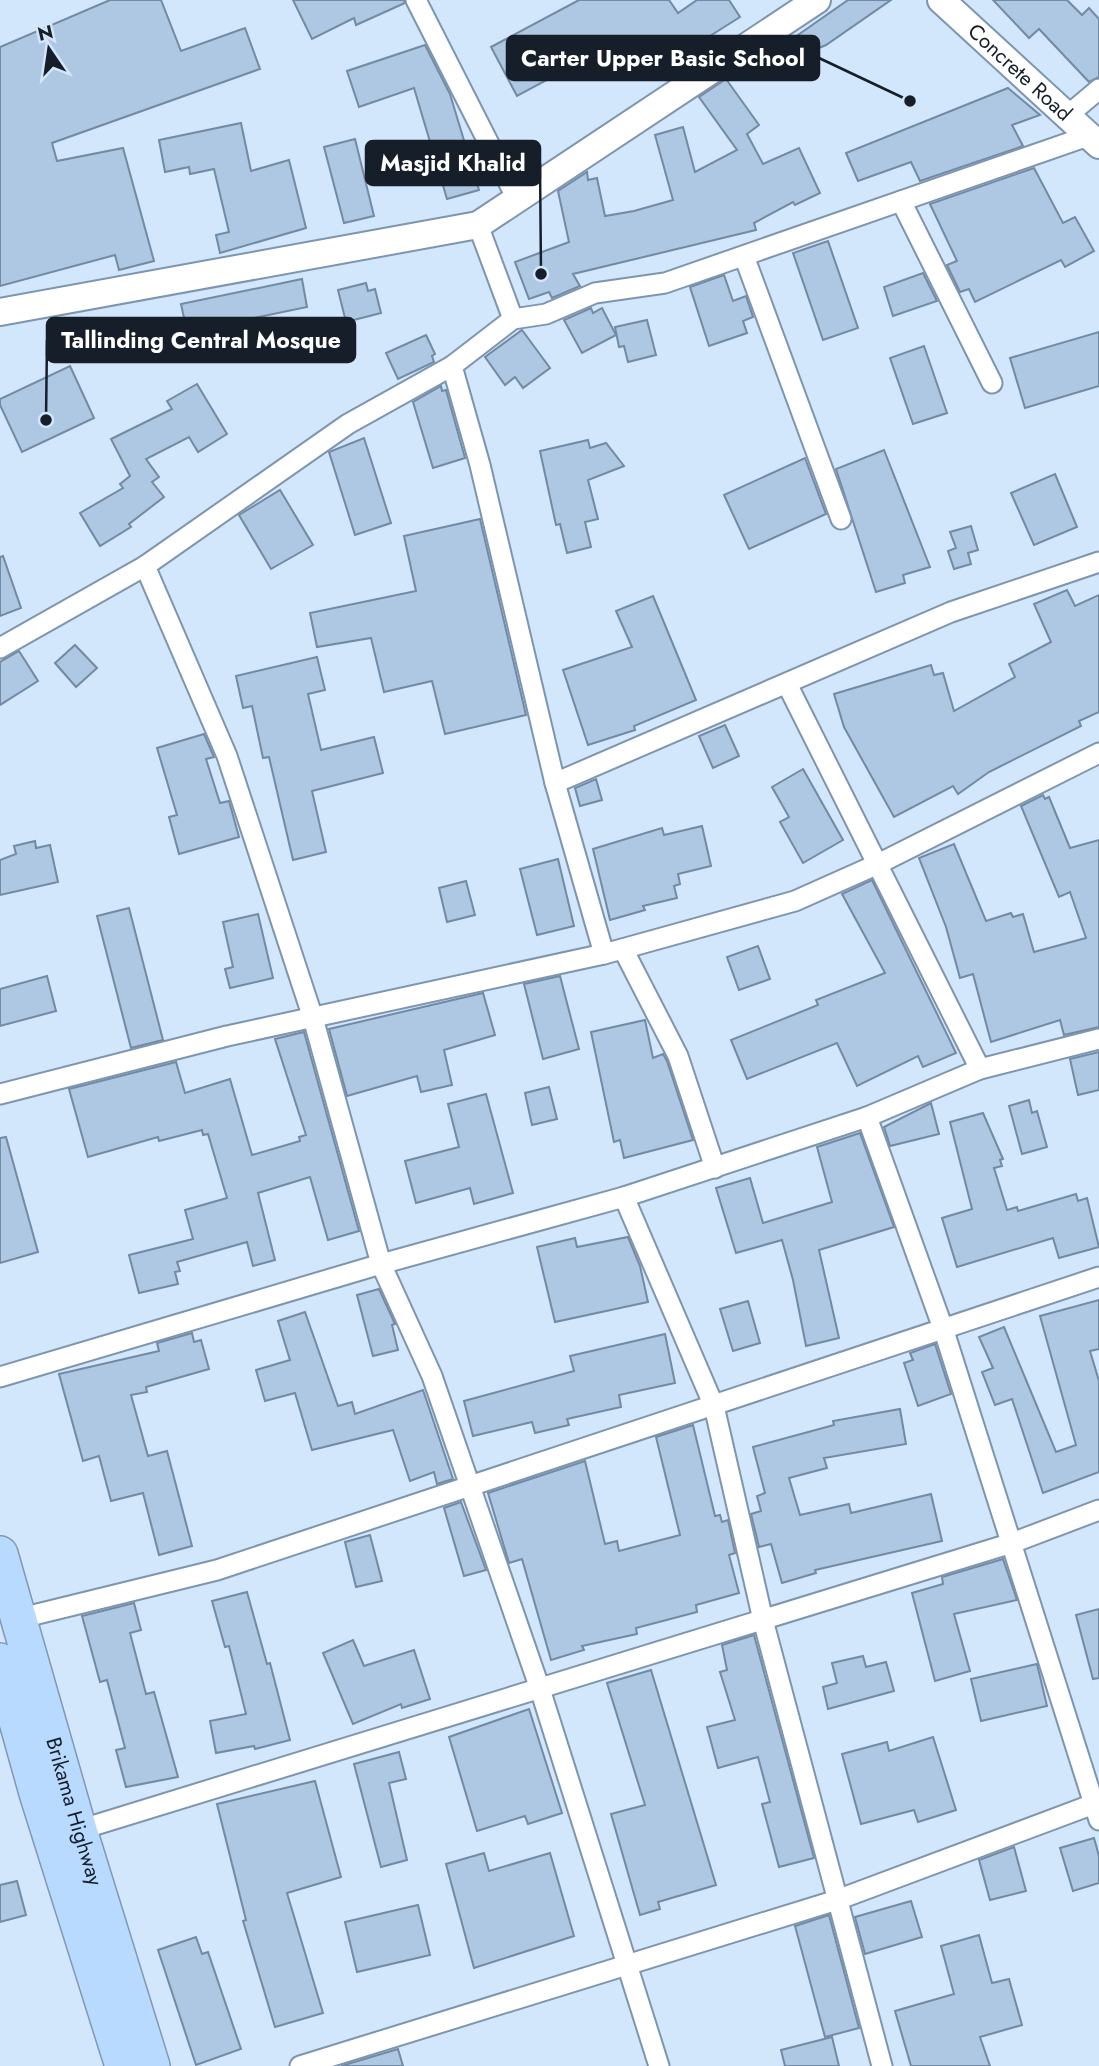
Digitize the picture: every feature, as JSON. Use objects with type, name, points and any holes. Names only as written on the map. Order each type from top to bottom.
[{"type":"highway","name":"Brikama Highway","points":[[0,1554],[79,1830],[152,2066]]},
{"type":"highway","name":"Brikama Highway","points":[[0,1661],[37,1793],[123,2066]]},
{"type":"street","points":[[416,0],[516,197]]},
{"type":"street","points":[[0,312],[478,225],[516,197],[817,0]]},
{"type":"street","name":"Concrete Road","points":[[941,0],[1093,140]]},
{"type":"street","points":[[1067,116],[1099,89]]},
{"type":"street","points":[[0,648],[145,566],[348,424],[452,366],[513,318],[547,314],[595,293],[665,283],[901,201],[1093,140]]},
{"type":"street","points":[[901,201],[992,383]]},
{"type":"street","points":[[478,225],[513,318]]},
{"type":"street","points":[[744,256],[841,519]]},
{"type":"street","points":[[452,366],[480,465],[555,783],[614,952],[678,1056],[715,1168]]},
{"type":"street","points":[[555,783],[951,612],[1099,562]]},
{"type":"street","points":[[145,566],[227,756],[313,1018],[381,1264],[432,1376],[470,1485],[540,1689],[659,2066]]},
{"type":"street","points":[[787,684],[980,1069]]},
{"type":"street","points":[[0,1094],[313,1018],[614,952],[795,901],[878,864],[1099,753]]},
{"type":"street","points":[[0,1377],[381,1264],[624,1197],[867,1117],[980,1069],[1099,1039]]},
{"type":"street","points":[[300,2066],[837,1900],[1097,1809],[943,1331],[867,1117]]},
{"type":"street","points":[[624,1197],[714,1406],[763,1620],[882,2066]]},
{"type":"street","points":[[17,1619],[218,1570],[1099,1278]]},
{"type":"street","points":[[79,1830],[1012,1543],[1099,1510]]},
{"type":"building","points":[[110,0],[161,0],[181,51],[245,28],[260,69],[52,143],[57,161],[123,148],[154,261],[119,270],[115,255],[0,286],[0,47]]},
{"type":"building","points":[[293,0],[404,0],[405,3],[356,25],[354,18],[312,39]]},
{"type":"building","points":[[579,0],[669,0],[678,13],[697,0],[729,0],[740,17],[672,60],[661,45],[664,57],[630,80],[608,47],[517,96],[491,47]]},
{"type":"building","points":[[848,0],[891,0],[826,45],[759,73],[755,65]]},
{"type":"building","points":[[993,0],[1067,0],[1082,15],[1089,8],[1099,19],[1099,77],[1089,82],[1039,29],[1029,38]]},
{"type":"building","points":[[425,45],[450,94],[479,190],[447,199],[414,88],[359,107],[347,71]]},
{"type":"building","points":[[726,79],[759,125],[747,134],[763,164],[799,148],[820,193],[795,205],[793,202],[754,223],[756,230],[573,274],[580,286],[552,298],[549,292],[529,299],[515,262],[569,242],[558,191],[587,172],[588,180],[597,178],[605,216],[634,211],[673,200],[655,135],[683,127],[695,172],[737,150],[699,97]]},
{"type":"building","points":[[1008,88],[1040,115],[1012,125],[1023,146],[920,181],[911,162],[858,181],[846,153]]},
{"type":"building","points":[[241,123],[251,171],[289,160],[306,228],[220,253],[216,235],[229,232],[214,169],[190,174],[189,167],[165,172],[159,140]]},
{"type":"building","points":[[355,139],[374,216],[344,223],[324,147]]},
{"type":"building","points":[[1034,168],[1063,223],[1075,217],[1094,251],[1065,267],[1061,260],[975,302],[969,289],[960,292],[947,265],[957,261],[930,204]]},
{"type":"building","points":[[828,241],[858,328],[823,340],[793,253]]},
{"type":"building","points":[[923,273],[937,301],[893,316],[884,287]]},
{"type":"building","points":[[724,275],[733,301],[746,296],[753,317],[743,321],[747,333],[709,346],[690,287]]},
{"type":"building","points":[[302,279],[307,307],[187,332],[181,304]]},
{"type":"building","points":[[366,283],[368,291],[375,289],[381,313],[346,322],[338,290]]},
{"type":"building","points":[[591,308],[593,313],[602,308],[616,335],[582,353],[564,320]]},
{"type":"building","points":[[647,320],[656,355],[628,362],[624,346],[619,347],[615,327]]},
{"type":"building","points":[[522,330],[550,368],[523,388],[515,377],[505,385],[485,357]]},
{"type":"building","points":[[1099,332],[1099,386],[1025,408],[1010,358]]},
{"type":"building","points":[[426,335],[435,354],[432,356],[434,362],[398,379],[386,353]]},
{"type":"building","points":[[924,346],[947,413],[913,424],[890,358]]},
{"type":"building","points":[[70,366],[94,418],[22,452],[0,405],[0,399]]},
{"type":"building","points":[[197,384],[227,434],[198,452],[189,437],[146,459],[159,477],[152,482],[164,497],[129,524],[131,527],[100,546],[80,513],[123,488],[120,484],[130,476],[111,439],[172,409],[167,401]]},
{"type":"building","points":[[441,386],[442,391],[446,390],[465,458],[433,468],[413,402]]},
{"type":"building","points":[[364,438],[391,523],[355,535],[329,452]]},
{"type":"building","points":[[588,440],[590,448],[606,443],[624,466],[588,480],[598,519],[585,522],[591,547],[567,553],[560,524],[556,525],[540,451]]},
{"type":"building","points":[[884,450],[930,567],[903,575],[905,583],[876,592],[836,469]]},
{"type":"building","points":[[805,458],[826,514],[749,549],[724,495]]},
{"type":"building","points":[[1055,474],[1077,527],[1034,545],[1011,493]]},
{"type":"building","points":[[280,490],[313,545],[271,569],[239,515]]},
{"type":"building","points":[[480,519],[526,715],[445,734],[432,681],[384,692],[371,638],[317,647],[310,613],[416,591],[404,536]]},
{"type":"building","points":[[971,526],[978,550],[968,553],[971,564],[954,569],[948,551],[956,548],[950,532]]},
{"type":"building","points":[[3,556],[21,608],[0,616],[0,557]]},
{"type":"building","points":[[1067,590],[1075,606],[1099,595],[1099,712],[1079,721],[1081,726],[989,772],[958,794],[953,786],[894,817],[844,727],[834,694],[931,665],[934,675],[943,673],[954,711],[1015,677],[1009,664],[1051,642],[1034,604]]},
{"type":"building","points":[[653,596],[696,700],[634,726],[635,730],[588,745],[563,670],[632,647],[616,611]]},
{"type":"building","points":[[75,645],[97,668],[76,687],[55,663]]},
{"type":"building","points":[[19,651],[38,681],[0,705],[0,662]]},
{"type":"building","points":[[317,657],[325,690],[308,694],[321,750],[374,737],[383,773],[312,791],[326,852],[293,860],[269,757],[263,758],[252,706],[243,708],[236,676]]},
{"type":"building","points":[[725,725],[739,756],[713,768],[699,736]]},
{"type":"building","points":[[204,734],[214,757],[206,759],[220,803],[229,801],[239,837],[179,854],[169,817],[177,815],[157,748]]},
{"type":"building","points":[[803,769],[843,840],[803,863],[780,822],[789,817],[772,787]]},
{"type":"building","points":[[596,779],[602,800],[580,806],[575,788]]},
{"type":"building","points":[[1043,795],[1045,799],[1049,797],[1070,848],[1099,840],[1099,1027],[1064,1035],[1060,1020],[991,1042],[973,974],[960,978],[946,927],[919,858],[954,844],[986,921],[1011,913],[1013,917],[1023,914],[1034,952],[1086,938],[1070,892],[1059,897],[1021,806]]},
{"type":"building","points":[[702,826],[711,866],[678,874],[680,884],[674,886],[677,898],[643,906],[645,910],[610,920],[593,849],[662,828],[664,835]]},
{"type":"building","points":[[35,841],[36,848],[50,845],[58,882],[0,895],[0,860],[16,854],[14,846]]},
{"type":"building","points":[[558,859],[574,926],[537,935],[520,869]]},
{"type":"building","points":[[872,880],[956,1053],[923,1067],[918,1056],[857,1086],[837,1043],[747,1079],[731,1040],[818,1005],[816,1000],[885,973],[842,894]]},
{"type":"building","points":[[466,881],[475,915],[447,922],[439,888]]},
{"type":"building","points":[[129,908],[163,1040],[131,1048],[97,916]]},
{"type":"building","points":[[258,914],[273,978],[230,988],[225,969],[233,967],[223,922]]},
{"type":"building","points":[[758,946],[770,979],[739,990],[727,957]]},
{"type":"building","points":[[47,976],[56,1011],[0,1026],[0,989]]},
{"type":"building","points":[[560,976],[579,1049],[543,1059],[524,984]]},
{"type":"building","points":[[483,993],[495,1035],[444,1050],[452,1085],[421,1092],[417,1076],[347,1096],[329,1029]]},
{"type":"building","points":[[645,1020],[653,1058],[663,1054],[667,1061],[693,1140],[624,1158],[620,1140],[614,1142],[591,1032]]},
{"type":"building","points":[[304,1032],[359,1231],[328,1240],[310,1177],[258,1193],[275,1260],[253,1266],[247,1242],[177,1262],[180,1271],[175,1272],[178,1284],[139,1293],[129,1255],[193,1239],[185,1210],[227,1198],[208,1134],[203,1135],[202,1130],[159,1141],[158,1137],[88,1157],[69,1089],[176,1062],[185,1093],[230,1079],[252,1155],[300,1141],[299,1137],[306,1135],[275,1039]]},
{"type":"building","points":[[1099,1052],[1099,1090],[1078,1095],[1070,1059]]},
{"type":"building","points":[[549,1087],[557,1119],[532,1125],[525,1093]]},
{"type":"building","points":[[486,1094],[513,1193],[474,1204],[470,1188],[416,1203],[405,1161],[459,1147],[448,1104]]},
{"type":"building","points":[[1029,1100],[1032,1113],[1037,1111],[1047,1147],[1022,1154],[1009,1106]]},
{"type":"building","points":[[931,1103],[939,1134],[890,1146],[884,1127]]},
{"type":"building","points":[[983,1113],[1003,1159],[1000,1160],[1002,1166],[994,1168],[1007,1210],[1017,1207],[1018,1211],[1076,1194],[1078,1201],[1087,1198],[1099,1247],[1059,1258],[1053,1238],[957,1267],[942,1218],[972,1209],[950,1122]]},
{"type":"building","points":[[860,1133],[894,1227],[819,1250],[839,1338],[806,1346],[782,1240],[736,1253],[716,1188],[750,1178],[763,1223],[832,1202],[817,1147]]},
{"type":"building","points":[[6,1137],[38,1252],[0,1263],[0,1138]]},
{"type":"building","points":[[628,1237],[640,1266],[648,1302],[555,1322],[537,1247],[575,1238],[577,1247]]},
{"type":"building","points":[[379,1289],[395,1324],[392,1325],[398,1350],[373,1356],[357,1295]]},
{"type":"building","points":[[1099,1300],[1099,1349],[1090,1351],[1099,1381],[1099,1472],[1043,1493],[1012,1399],[995,1405],[982,1372],[993,1368],[979,1337],[1004,1327],[1056,1452],[1076,1445],[1040,1316]]},
{"type":"building","points":[[748,1301],[760,1343],[733,1351],[720,1309]]},
{"type":"building","points":[[305,1312],[338,1406],[352,1402],[355,1414],[423,1390],[453,1479],[437,1484],[434,1472],[410,1481],[393,1430],[312,1450],[295,1393],[265,1401],[256,1370],[290,1360],[278,1321]]},
{"type":"building","points":[[192,1333],[194,1342],[201,1340],[209,1369],[146,1387],[147,1392],[131,1395],[148,1456],[167,1451],[192,1546],[159,1555],[143,1493],[111,1501],[99,1456],[83,1461],[59,1374],[159,1351],[157,1343]]},
{"type":"building","points":[[665,1334],[675,1383],[619,1395],[621,1407],[567,1419],[569,1425],[535,1433],[532,1422],[473,1436],[464,1401],[574,1371],[570,1356]]},
{"type":"building","points":[[935,1344],[951,1394],[918,1406],[904,1363],[913,1360],[910,1353]]},
{"type":"building","points":[[900,1409],[906,1444],[824,1458],[827,1468],[789,1478],[800,1515],[849,1504],[851,1513],[931,1494],[942,1541],[815,1570],[816,1573],[782,1583],[771,1544],[759,1547],[751,1514],[761,1511],[757,1496],[765,1493],[753,1447],[834,1425],[833,1421]]},
{"type":"building","points":[[693,1425],[715,1516],[720,1515],[722,1522],[728,1520],[735,1553],[729,1555],[739,1593],[696,1605],[697,1612],[636,1628],[637,1634],[582,1646],[584,1650],[551,1660],[522,1559],[509,1563],[488,1493],[585,1461],[605,1544],[617,1541],[619,1551],[680,1535],[656,1437]]},
{"type":"building","points":[[461,1502],[486,1570],[464,1576],[444,1508]]},
{"type":"building","points":[[370,1535],[382,1581],[356,1587],[345,1542]]},
{"type":"building","points":[[1003,1559],[1017,1600],[954,1614],[970,1671],[935,1681],[912,1593],[943,1584],[942,1577]]},
{"type":"building","points":[[247,1592],[267,1664],[270,1663],[290,1740],[255,1749],[254,1746],[216,1753],[210,1721],[246,1714],[229,1646],[225,1647],[212,1601]]},
{"type":"building","points":[[134,1603],[141,1630],[130,1633],[146,1694],[154,1692],[178,1777],[126,1787],[116,1750],[125,1748],[107,1680],[100,1682],[82,1616]]},
{"type":"building","points":[[1099,1609],[1099,1678],[1093,1679],[1076,1615]]},
{"type":"building","points":[[754,1635],[814,1858],[779,1867],[762,1804],[770,1802],[758,1757],[718,1768],[707,1727],[735,1720],[720,1672],[727,1670],[722,1645]]},
{"type":"building","points":[[353,1640],[364,1666],[414,1650],[430,1699],[402,1708],[401,1704],[353,1724],[323,1653]]},
{"type":"building","points":[[863,1656],[866,1667],[886,1662],[894,1691],[828,1709],[823,1687],[837,1683],[832,1663]]},
{"type":"building","points":[[1037,1664],[1047,1706],[981,1721],[971,1679]]},
{"type":"building","points":[[651,1670],[716,1885],[658,1902],[660,1909],[640,1915],[611,1814],[645,1805],[607,1683]]},
{"type":"building","points":[[529,1709],[562,1813],[528,1824],[525,1816],[477,1831],[449,1737]]},
{"type":"building","points":[[933,1737],[956,1810],[918,1822],[914,1810],[861,1824],[842,1754],[887,1742],[889,1751]]},
{"type":"building","points":[[399,1752],[406,1779],[389,1783],[407,1860],[381,1867],[354,1764]]},
{"type":"building","points":[[315,1781],[341,1877],[287,1893],[323,2013],[275,2027],[243,1921],[246,1920],[217,1804]]},
{"type":"building","points":[[1094,1838],[1099,1856],[1099,1883],[1073,1891],[1060,1848]]},
{"type":"building","points":[[1014,1847],[1026,1891],[990,1900],[979,1860]]},
{"type":"building","points":[[484,1853],[489,1871],[550,1853],[574,1936],[474,1968],[446,1864]]},
{"type":"building","points":[[17,1881],[26,1915],[0,1922],[0,1885]]},
{"type":"building","points":[[911,1901],[922,1937],[865,1954],[855,1917]]},
{"type":"building","points":[[418,1905],[430,1955],[357,1972],[345,1922]]},
{"type":"building","points":[[829,1915],[859,2028],[825,2037],[795,1926]]},
{"type":"building","points":[[979,1935],[992,1983],[1009,1979],[1022,2025],[980,2037],[990,2066],[911,2066],[895,2011],[954,1994],[941,1946]]},
{"type":"building","points":[[196,1937],[202,1954],[208,1952],[241,2049],[196,2065],[158,1950]]},
{"type":"building","points":[[832,2037],[839,2066],[785,2066],[781,2050]]},
{"type":"building","points":[[398,2049],[403,2066],[341,2066]]},
{"type":"place","name":"Carter Upper Basic School","points":[[910,101]]},
{"type":"place","name":"Masjid Khalid","points":[[541,274]]},
{"type":"place","name":"Tallinding Central Mosque","points":[[46,420]]}]
